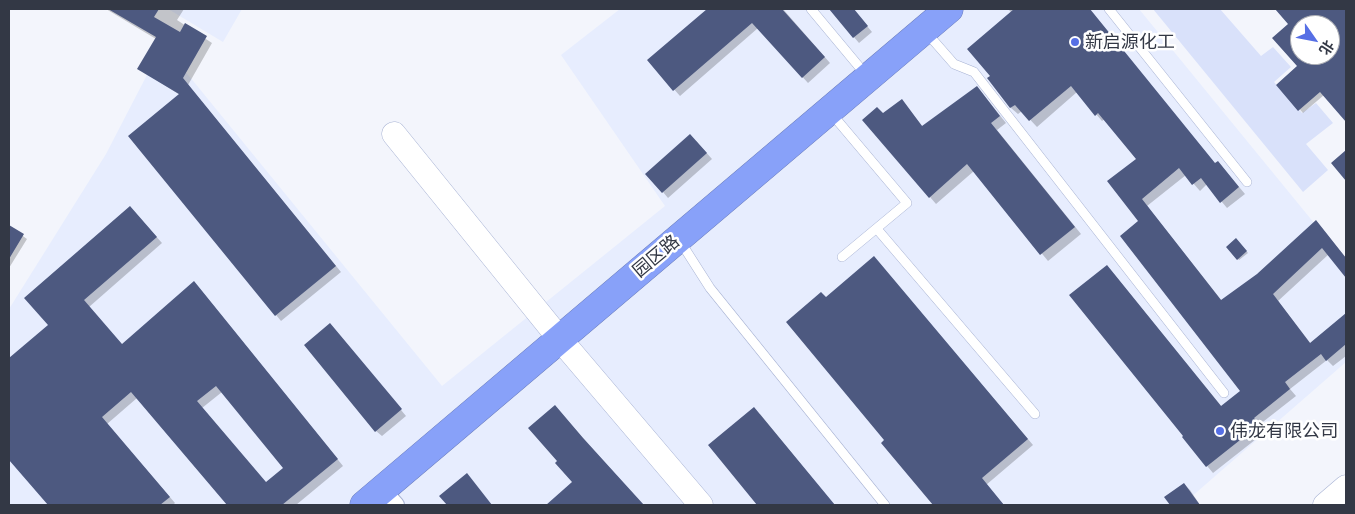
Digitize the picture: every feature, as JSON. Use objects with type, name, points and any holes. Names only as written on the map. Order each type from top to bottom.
[{"type":"highway","name":"园区路","points":[[381,500],[559,338],[949,9]]},
{"type":"street","points":[[394,134],[559,338],[701,505]]},
{"type":"lane","points":[[811,9],[868,78]]},
{"type":"lane","points":[[1109,9],[1247,182]]},
{"type":"lane","points":[[924,30],[954,64],[974,72],[1224,393]]},
{"type":"lane","points":[[829,111],[907,203],[842,257]]},
{"type":"lane","points":[[876,229],[1035,414]]},
{"type":"lane","points":[[678,238],[710,288],[885,505]]},
{"type":"shaded area","points":[[168,9],[242,9],[223,42]]},
{"type":"shaded area","points":[[620,9],[1139,9],[1346,262],[1346,362],[1182,505],[9,505],[9,309],[106,154],[163,44],[442,386],[665,206],[561,55]]},
{"type":"shaded area","points":[[1153,9],[1220,9],[1261,56],[1273,47],[1291,67],[1274,82],[1302,113],[1316,103],[1333,123],[1306,144],[1328,170],[1303,192]]},
{"type":"building","points":[[108,9],[159,9],[154,17],[180,32],[185,23],[207,36],[183,78],[336,266],[275,316],[128,136],[179,94],[137,69],[156,37]]},
{"type":"building","points":[[707,9],[782,9],[825,57],[802,78],[752,23],[673,91],[647,60]]},
{"type":"building","points":[[829,9],[854,9],[868,26],[853,38]]},
{"type":"building","points":[[1014,9],[1090,9],[1215,163],[1218,161],[1239,187],[1220,203],[1201,178],[1192,185],[1179,168],[1142,199],[1221,300],[1257,274],[1316,220],[1346,258],[1346,278],[1322,248],[1273,294],[1310,343],[1346,313],[1346,344],[1326,361],[1321,354],[1285,382],[1290,389],[1254,418],[1259,425],[1206,467],[1069,295],[1107,265],[1221,406],[1240,391],[1120,236],[1138,221],[1107,181],[1136,159],[1098,113],[1095,116],[1071,86],[1029,121],[1015,105],[1010,108],[987,78],[990,76],[967,49]]},
{"type":"building","points":[[1275,9],[1346,9],[1346,122],[1320,92],[1298,111],[1276,85],[1296,65],[1340,65],[1340,15],[1290,15],[1290,58],[1272,38],[1288,24]]},
{"type":"building","points":[[977,86],[1000,116],[991,123],[1075,227],[1040,255],[967,164],[929,198],[862,120],[877,107],[883,113],[902,99],[922,126]]},
{"type":"building","points":[[690,134],[707,153],[662,193],[645,174]]},
{"type":"building","points":[[1346,150],[1346,181],[1331,163]]},
{"type":"building","points":[[130,206],[157,237],[84,300],[122,344],[194,281],[338,459],[282,505],[227,505],[131,392],[102,417],[170,497],[160,505],[48,505],[9,460],[9,358],[48,325],[24,298]],"holes":[[[216,386],[283,468],[266,482],[197,401]]]},
{"type":"building","points":[[9,225],[24,234],[9,259]]},
{"type":"building","points":[[1236,238],[1247,251],[1237,260],[1226,247]]},
{"type":"building","points":[[874,256],[1028,439],[982,478],[1004,505],[933,505],[881,443],[884,440],[786,322],[821,292],[826,297]]},
{"type":"building","points":[[330,323],[402,409],[375,432],[304,345]]},
{"type":"building","points":[[555,405],[644,505],[546,505],[572,482],[555,463],[557,461],[528,428]]},
{"type":"building","points":[[754,407],[835,505],[757,505],[708,445]]},
{"type":"building","points":[[467,473],[492,505],[447,505],[439,496]]},
{"type":"building","points":[[1184,483],[1200,505],[1170,505],[1164,497]]},
{"type":"place","name":"新启源化工","points":[[1075,42]]},
{"type":"place","name":"伟龙有限公司","points":[[1220,431]]}]
